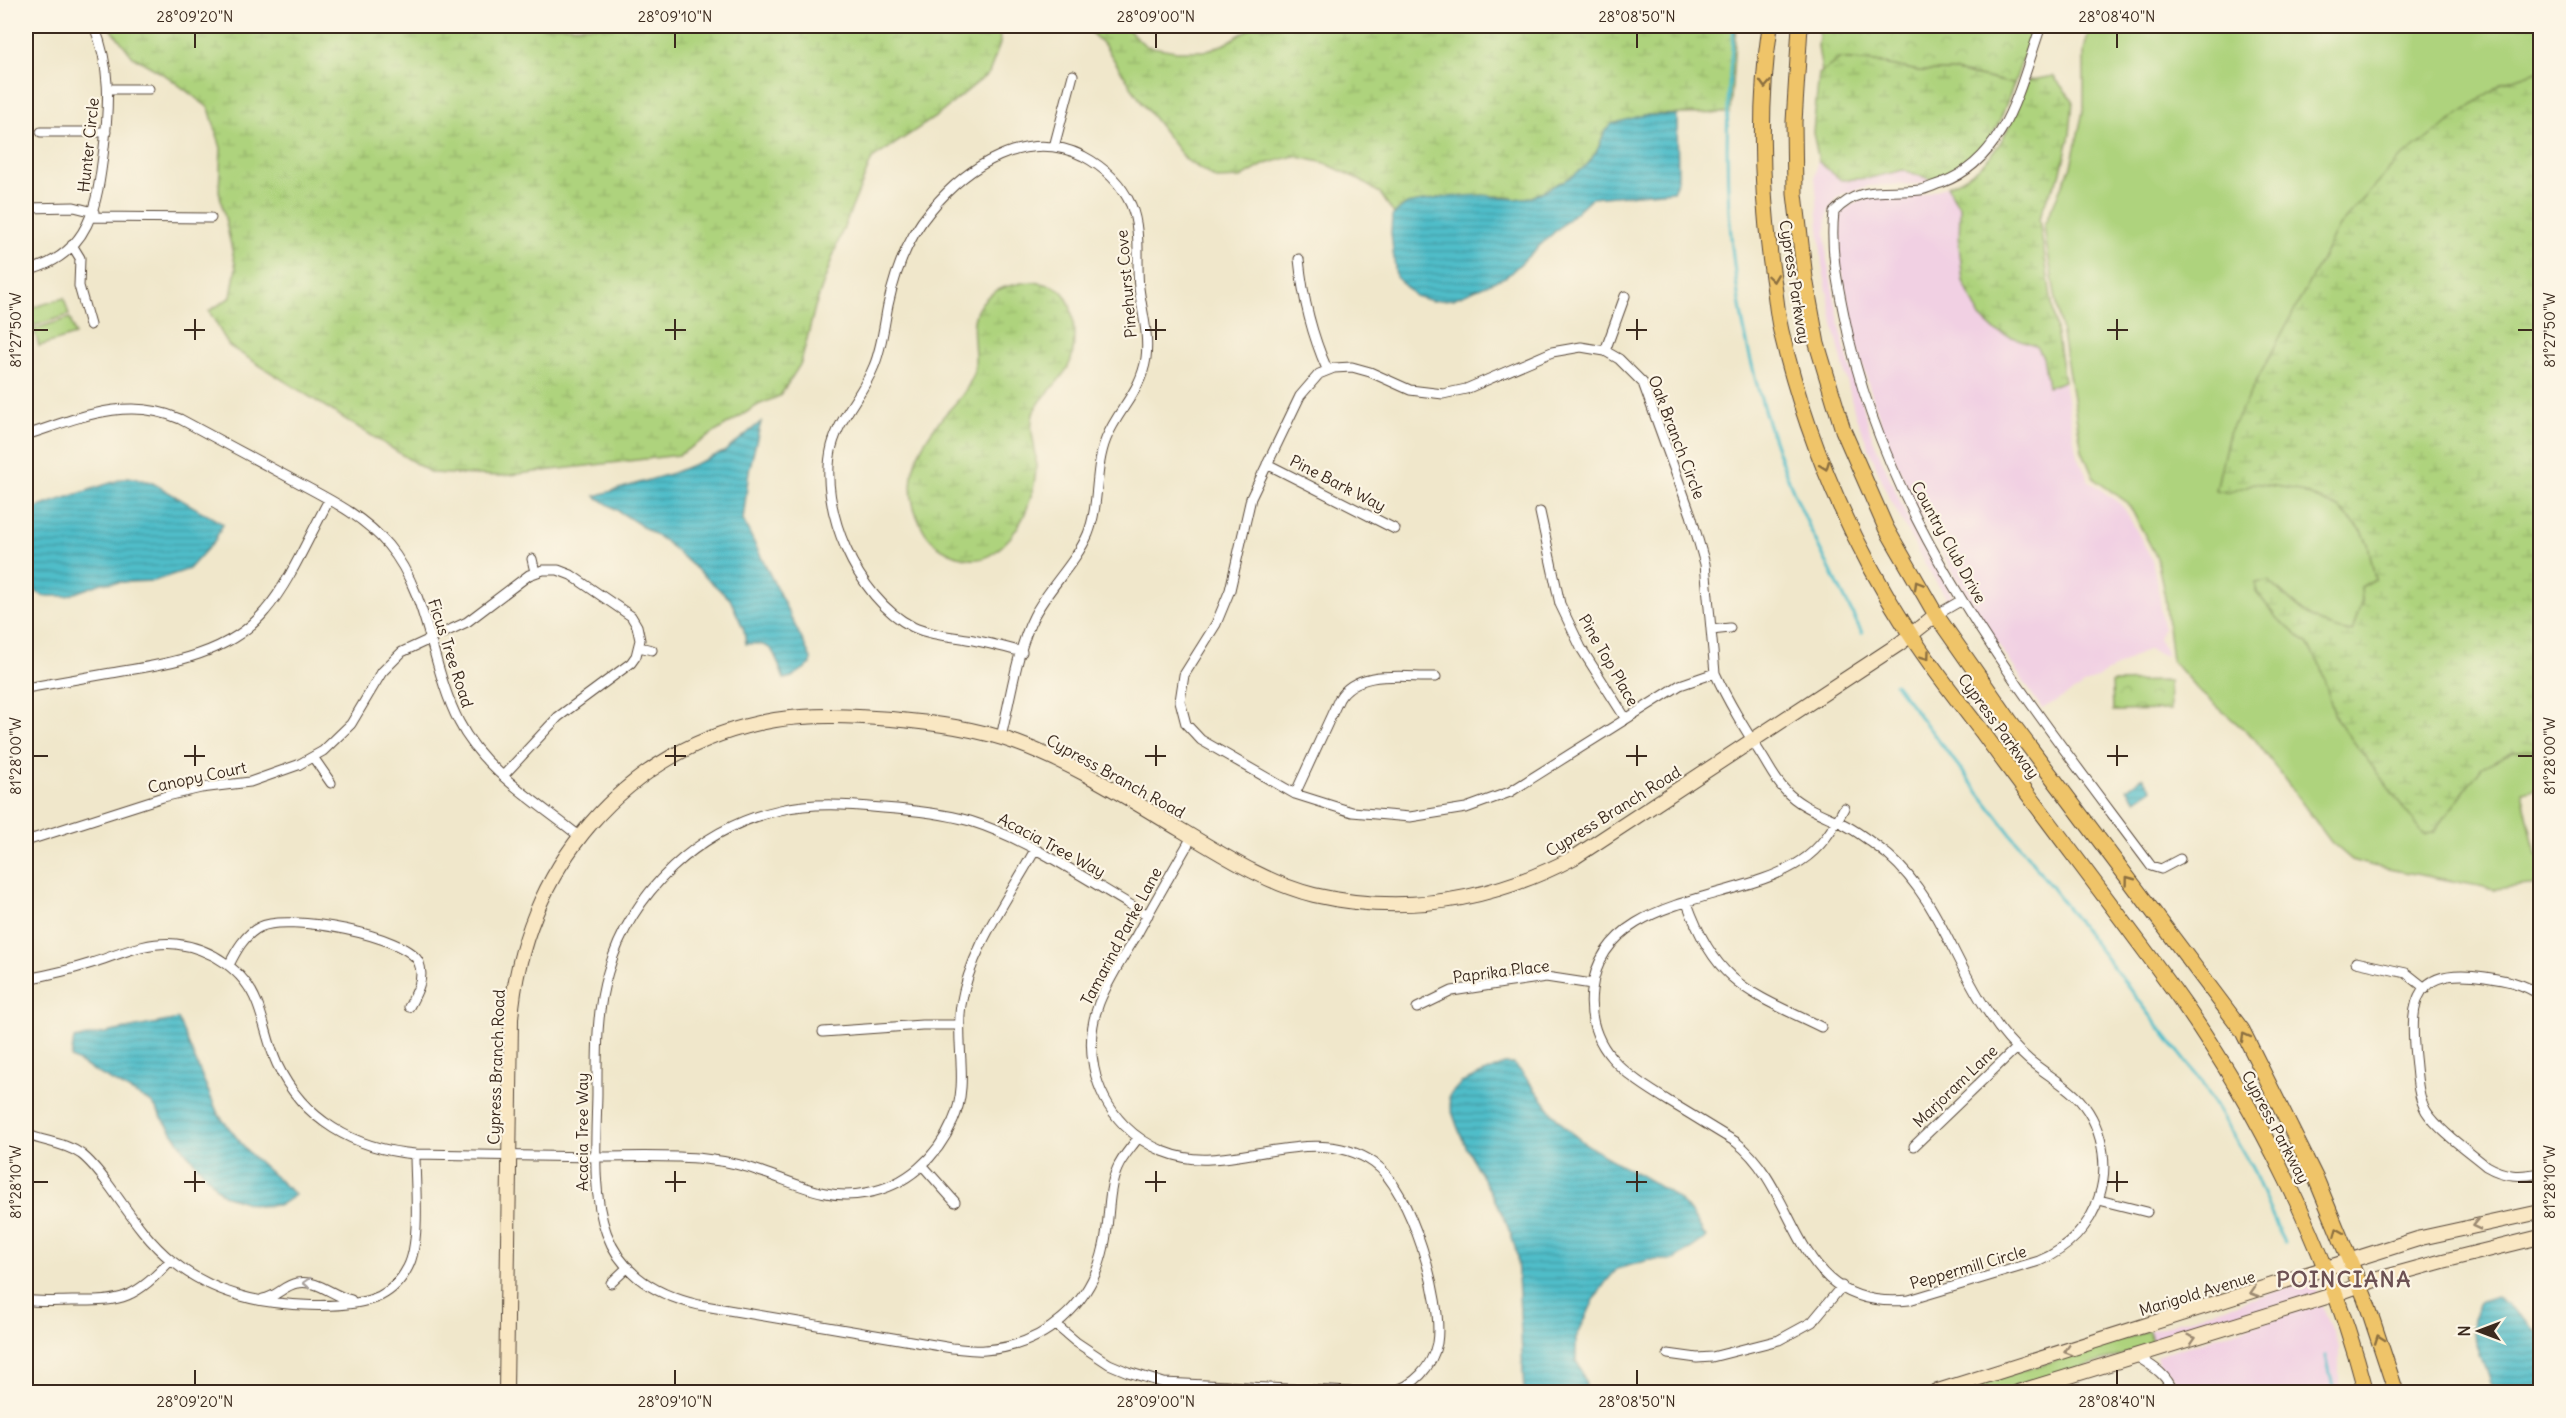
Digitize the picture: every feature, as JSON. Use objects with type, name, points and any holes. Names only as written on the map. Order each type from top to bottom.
[{"type":"main road","name":"Cypress Parkway","points":[[1770,26],[1766,51],[1762,138],[1767,235],[1781,330],[1807,419],[1832,486],[1864,554],[1911,636],[2173,989],[2220,1061],[2264,1138],[2327,1269],[2366,1392]]},
{"type":"main road","name":"Cypress Parkway","points":[[1800,26],[1794,122],[1795,194],[1805,278],[1817,344],[1843,430],[1886,528],[1936,615],[2010,721],[2242,1030],[2312,1171],[2360,1286],[2397,1392]]},
{"type":"street","name":"Hunter Circle","points":[[26,271],[50,261],[72,245],[92,214],[99,188],[109,89],[105,55],[94,26]]},
{"type":"street","name":"Country Club Drive","points":[[2041,26],[2005,126],[1990,150],[1962,175],[1921,190],[1869,191],[1844,202],[1834,212],[1833,259],[1851,349],[1879,437],[1911,512],[1962,600],[2044,723],[2151,866],[2161,869],[2180,859]]},
{"type":"street","points":[[1054,147],[1073,75]]},
{"type":"street","points":[[109,89],[149,89]]},
{"type":"street","points":[[41,132],[106,132]]},
{"type":"street","name":"Pinehurst Cove","points":[[1001,737],[1022,652],[1034,616],[1086,538],[1092,521],[1100,460],[1106,439],[1137,389],[1147,347],[1138,281],[1137,233],[1129,202],[1117,183],[1101,168],[1075,153],[1041,146],[1019,149],[991,159],[951,189],[923,219],[897,273],[874,366],[835,437],[828,479],[833,512],[844,542],[865,582],[886,608],[904,621],[928,632],[1022,652]]},
{"type":"street","points":[[26,208],[74,207],[92,214],[211,218]]},
{"type":"street","points":[[72,245],[80,258],[79,286],[90,325]]},
{"type":"street","points":[[1299,259],[1308,322],[1327,369],[1312,380],[1300,396],[1267,464],[1248,507],[1237,568],[1228,596],[1211,634],[1184,675],[1180,701],[1186,724],[1200,740],[1295,794],[1338,809],[1366,814],[1410,817],[1450,812],[1481,804],[1510,792],[1680,685],[1715,673]]},
{"type":"street","points":[[1605,351],[1625,296]]},
{"type":"street","name":"Oak Branch Circle","points":[[1327,369],[1343,367],[1361,369],[1410,390],[1443,394],[1466,389],[1561,350],[1581,347],[1605,351],[1634,372],[1646,392],[1691,515],[1705,564],[1715,673],[1725,696],[1753,741]]},
{"type":"street","name":"Ficus Tree Road","points":[[26,435],[100,411],[135,408],[154,410],[180,419],[359,517],[393,552],[412,584],[448,698],[459,723],[484,758],[503,776],[579,836]]},
{"type":"street","name":"Pine Bark Way","points":[[1267,464],[1395,529]]},
{"type":"street","points":[[26,688],[164,664],[218,646],[238,635],[257,620],[272,603],[329,500]]},
{"type":"street","name":"Pine Top Place","points":[[1540,512],[1560,604],[1581,648],[1626,719]]},
{"type":"street","points":[[503,776],[558,717],[631,663],[639,647],[637,626],[625,610],[564,572],[550,569],[535,572],[532,559]]},
{"type":"street","name":"Canopy Court","points":[[26,841],[163,797],[201,788],[250,782],[277,774],[313,757],[351,724],[382,672],[394,658],[409,647],[466,622],[535,572]]},
{"type":"street","points":[[1936,615],[1962,600]]},
{"type":"street","name":"Cypress Branch Road","points":[[506,1392],[511,1018],[516,972],[522,947],[538,903],[552,875],[579,836],[623,790],[659,764],[699,743],[760,723],[804,717],[873,718],[954,726],[1001,737],[1057,759],[1253,872],[1308,893],[1386,905],[1414,905],[1505,889],[1555,868],[1591,848],[1911,636],[1936,615]]},
{"type":"street","points":[[1711,630],[1730,628]]},
{"type":"street","points":[[639,647],[652,650]]},
{"type":"street","points":[[1295,794],[1339,699],[1349,687],[1371,678],[1436,677]]},
{"type":"street","name":"Peppermill Circle","points":[[1753,741],[1775,778],[1793,799],[1837,821],[1864,837],[1888,855],[1917,886],[1934,912],[1982,1003],[2016,1048],[2071,1091],[2093,1120],[2103,1155],[2103,1180],[2099,1200],[2089,1221],[2075,1238],[2056,1253],[2039,1262],[1910,1300],[1880,1300],[1842,1287],[1822,1272],[1806,1252],[1767,1178],[1751,1155],[1736,1142],[1637,1082],[1614,1062],[1605,1050],[1593,1023],[1592,984],[1604,956],[1623,932],[1643,918],[1764,879],[1790,868],[1817,848],[1837,821],[1844,808]]},
{"type":"street","points":[[313,757],[331,783]]},
{"type":"street","name":"Acacia Tree Way","points":[[1138,1138],[1120,1162],[1113,1179],[1105,1245],[1096,1273],[1080,1301],[1056,1325],[1023,1342],[985,1350],[952,1348],[686,1302],[659,1292],[628,1267],[611,1243],[596,1200],[598,1031],[608,969],[621,937],[639,906],[669,871],[703,843],[729,828],[765,814],[792,808],[837,805],[949,816],[998,831],[1148,915]]},
{"type":"street","name":"Tamarind Parke Lane","points":[[1192,837],[1100,1001],[1091,1035],[1092,1060],[1103,1095],[1112,1112],[1138,1138],[1169,1153],[1199,1159],[1331,1146],[1352,1151],[1380,1167],[1404,1203],[1421,1245],[1434,1302],[1438,1332],[1435,1350],[1421,1374],[1408,1385],[1390,1392]]},
{"type":"street","points":[[26,979],[74,969],[156,944],[176,944],[213,955],[242,977],[251,991],[277,1065],[290,1087],[307,1107],[326,1124],[359,1143],[384,1151],[415,1154],[682,1157],[715,1160],[753,1169],[813,1192],[838,1195],[874,1192],[904,1179],[923,1166],[948,1132],[958,1106],[963,1079],[960,1025],[966,984],[977,954],[1035,850]]},
{"type":"street","points":[[1687,903],[1702,941],[1714,960],[1728,975],[1756,995],[1821,1027]]},
{"type":"street","points":[[229,965],[247,937],[267,924],[302,924],[357,933],[401,946],[416,958],[421,977],[417,992],[409,1007]]},
{"type":"street","points":[[2356,962],[2406,973],[2425,988]]},
{"type":"street","points":[[2541,995],[2522,984],[2461,973],[2440,977],[2425,988],[2416,1002],[2413,1016],[2417,1081],[2426,1111],[2442,1128],[2496,1172],[2516,1176],[2541,1173]]},
{"type":"street","name":"Paprika Place","points":[[1417,1008],[1452,991],[1546,977],[1592,984]]},
{"type":"street","points":[[823,1032],[922,1025],[960,1025]]},
{"type":"street","name":"Marjoram Lane","points":[[1914,1146],[2016,1048]]},
{"type":"street","points":[[26,1134],[71,1148],[88,1160],[145,1233],[171,1260],[214,1286],[255,1299],[291,1304],[359,1301],[378,1297],[388,1292],[402,1278],[412,1258],[415,1238],[415,1154]]},
{"type":"street","points":[[923,1166],[955,1202]]},
{"type":"street","points":[[2099,1200],[2147,1212]]},
{"type":"street","name":"Marigold Avenue","points":[[1935,1392],[2421,1238],[2541,1212]]},
{"type":"street","points":[[2018,1392],[2443,1261],[2541,1237]]},
{"type":"street","points":[[26,1300],[115,1300],[139,1291],[171,1260]]},
{"type":"street","points":[[611,1283],[628,1267]]},
{"type":"street","points":[[255,1299],[269,1298],[289,1285],[304,1282],[317,1284],[340,1298],[359,1301]]},
{"type":"street","points":[[1668,1354],[1697,1358],[1712,1357],[1779,1340],[1812,1322],[1831,1303],[1842,1287]]},
{"type":"street","points":[[1056,1325],[1076,1342],[1109,1364],[1164,1383],[1350,1392]]},
{"type":"street","points":[[2136,1356],[2162,1373],[2170,1382],[2174,1392]]},
{"type":"shaded area","points":[[1818,156],[1819,162],[1870,178],[1903,170],[1933,180],[1920,184],[1869,186],[1843,194],[1836,199],[1828,212],[1827,260],[1845,350],[1873,439],[1906,514],[1954,598],[1949,602],[1924,563],[1887,493],[1855,414],[1834,328],[1822,264],[1815,177]]},
{"type":"shaded area","points":[[1947,186],[1960,208],[1959,245],[1963,281],[2018,337],[2035,345],[2043,357],[2048,386],[2064,381],[2076,451],[2089,481],[2123,506],[2152,559],[2160,599],[2163,629],[2158,639],[2165,649],[2166,656],[2148,649],[2042,709],[1970,602],[1917,510],[1885,436],[1857,348],[1839,258],[1840,214],[1848,206],[1870,197],[1922,195]]},
{"type":"shaded area","points":[[2312,1280],[2318,1294],[2153,1345],[2149,1331]]},
{"type":"shaded area","points":[[2322,1304],[2339,1347],[2339,1392],[2180,1392],[2176,1380],[2158,1363],[2156,1356]]},
{"type":"green space","points":[[109,26],[999,26],[1000,44],[989,73],[937,116],[872,159],[839,239],[815,307],[801,363],[780,396],[758,405],[679,455],[501,476],[431,473],[229,346],[209,311],[231,297],[236,268],[219,191],[221,148],[209,108],[168,77],[132,56]]},
{"type":"green space","points":[[1084,26],[1124,26],[1146,46],[1176,51],[1204,51],[1225,44],[1254,26],[1542,26],[1560,30],[1594,30],[1619,26],[1736,26],[1730,113],[1644,115],[1605,131],[1597,151],[1587,165],[1572,177],[1532,197],[1514,199],[1499,196],[1445,197],[1407,204],[1394,214],[1380,193],[1358,179],[1325,163],[1294,156],[1265,164],[1241,178],[1216,179],[1186,160],[1142,103],[1105,46]]},
{"type":"green space","points":[[1820,26],[2034,26],[2014,84],[1956,71],[1919,71],[1875,62],[1839,59],[1822,72],[1818,47]]},
{"type":"green space","points":[[2090,26],[2540,26],[2540,788],[2522,792],[2536,855],[2540,858],[2540,886],[2537,884],[2495,889],[2352,860],[2331,842],[2254,738],[2200,692],[2172,661],[2165,598],[2157,558],[2128,503],[2094,479],[2082,450],[2046,242],[2044,225],[2071,166],[2084,107],[2084,50]]},
{"type":"green space","points":[[1839,59],[1875,62],[1919,71],[1956,71],[2014,84],[1999,123],[1985,147],[1958,171],[1933,180],[1903,170],[1870,178],[1841,180],[1819,162],[1813,132],[1819,74]]},
{"type":"green space","points":[[2540,70],[2540,750],[2514,751],[2482,767],[2434,832],[2424,835],[2335,717],[2320,665],[2307,644],[2275,616],[2256,591],[2256,583],[2269,581],[2307,614],[2327,625],[2352,632],[2362,600],[2361,587],[2375,579],[2368,544],[2362,531],[2339,508],[2294,489],[2254,483],[2229,493],[2216,490],[2229,433],[2339,226],[2398,160],[2502,83]]},
{"type":"green space","points":[[2053,76],[2073,100],[2070,135],[2060,176],[2048,195],[2039,219],[2064,381],[2048,387],[2043,357],[2035,345],[1995,331],[1980,317],[1963,281],[1959,245],[1960,208],[1947,186],[1964,178],[1990,157],[2008,129],[2027,81]]},
{"type":"green space","points":[[1034,282],[1057,288],[1063,293],[1071,308],[1074,340],[1071,360],[1033,414],[1036,470],[1032,494],[1018,527],[1011,537],[993,553],[985,558],[971,559],[948,552],[935,544],[925,532],[915,510],[912,495],[911,482],[914,468],[924,442],[963,394],[972,378],[975,360],[973,333],[975,315],[979,307],[989,295],[996,291],[1011,285]]},
{"type":"green space","points":[[64,298],[69,315],[33,326],[28,309]]},
{"type":"green space","points":[[70,318],[75,335],[39,346],[34,329]]},
{"type":"green space","points":[[2169,681],[2170,710],[2113,711],[2112,682]]},
{"type":"green space","points":[[2149,1331],[2153,1345],[2135,1349],[2132,1352],[1999,1392],[1954,1392]]},
{"type":"water","points":[[1542,26],[1619,26],[1561,30]]},
{"type":"water","points":[[1644,115],[1677,115],[1678,180],[1673,191],[1591,198],[1507,276],[1453,299],[1432,301],[1415,296],[1396,277],[1391,233],[1392,216],[1407,204],[1445,197],[1483,195],[1514,199],[1532,197],[1571,177],[1587,165],[1597,151],[1605,131],[1612,124]]},
{"type":"water","points":[[761,422],[749,471],[743,520],[811,658],[811,664],[792,677],[784,679],[776,657],[769,648],[764,645],[746,644],[744,630],[730,599],[665,541],[595,496],[673,473],[724,452]]},
{"type":"water","points":[[128,477],[151,482],[223,524],[215,540],[189,569],[154,581],[102,583],[67,596],[44,596],[36,592],[26,550],[26,511]]},
{"type":"water","points":[[2143,777],[2152,789],[2136,800],[2127,789]]},
{"type":"water","points":[[178,1019],[218,1114],[249,1153],[295,1195],[280,1205],[258,1206],[223,1195],[186,1152],[152,1103],[71,1058],[74,1039]]},
{"type":"water","points":[[1504,1064],[1514,1064],[1564,1126],[1585,1144],[1654,1183],[1679,1200],[1691,1213],[1706,1238],[1674,1260],[1649,1260],[1617,1269],[1605,1283],[1594,1300],[1576,1338],[1576,1361],[1588,1392],[1524,1392],[1517,1256],[1506,1221],[1463,1140],[1450,1107],[1449,1096],[1461,1083]]},
{"type":"water","points":[[2497,1296],[2540,1334],[2540,1392],[2493,1392],[2472,1330],[2473,1318],[2481,1301]]},
{"type":"waterway","points":[[1734,26],[1729,81],[1728,191],[1732,246],[1749,354],[1763,407],[1781,460],[1819,548],[1862,633]]},
{"type":"waterway","points":[[1895,684],[2201,1081],[2252,1168],[2284,1243]]},
{"type":"waterway","points":[[2326,1355],[2334,1392]]},
{"type":"district","name":"POINCIANA","points":[[2344,1279]]}]
